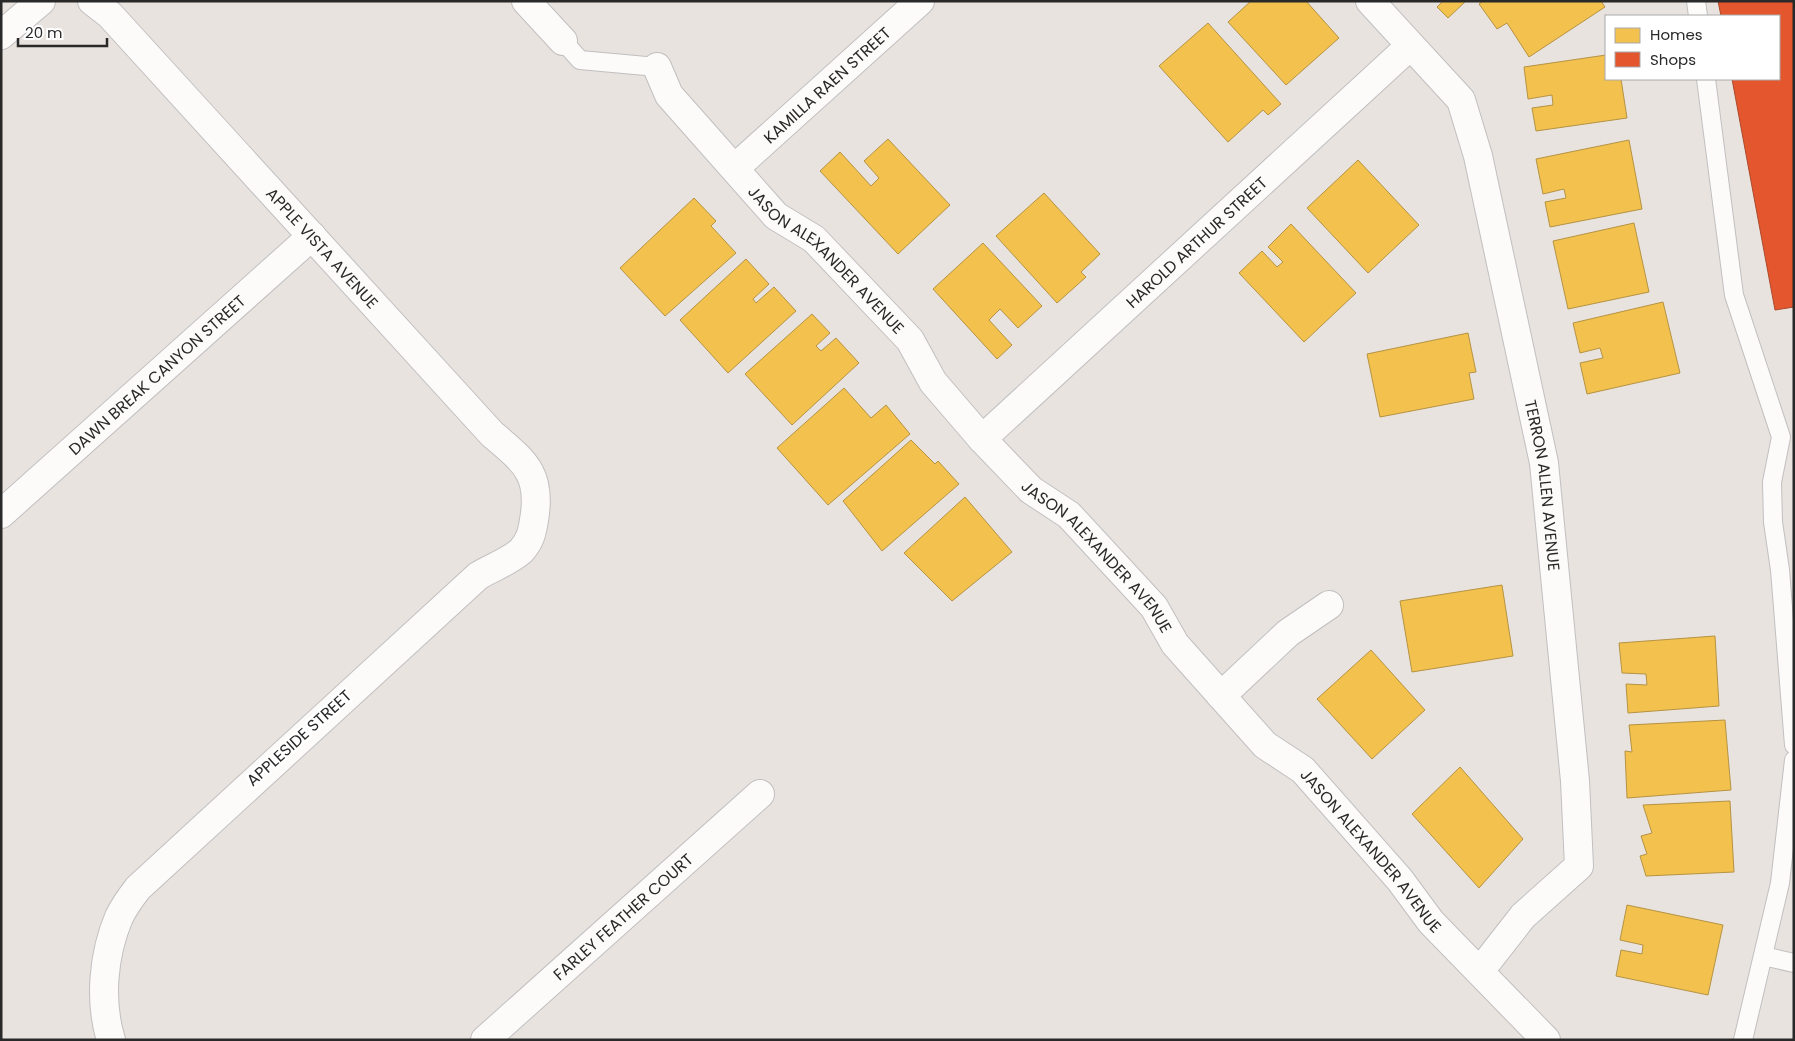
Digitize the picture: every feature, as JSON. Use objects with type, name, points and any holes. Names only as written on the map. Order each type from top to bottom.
[{"type":"street","points":[[1,35],[41,1]]},
{"type":"street","name":"APPLE VISTA AVENUE","points":[[92,1],[110,15],[492,434],[524,462],[535,481],[537,502]]},
{"type":"street","points":[[526,1],[562,41]]},
{"type":"street","name":"KAMILLA RAEN STREET","points":[[735,168],[920,1]]},
{"type":"street","name":"TERRON ALLEN AVENUE","points":[[1370,1],[1461,100],[1478,156],[1544,463],[1575,780],[1579,866],[1523,916],[1480,972]]},
{"type":"street","name":"HAROLD ARTHUR STREET","points":[[982,439],[1410,46]]},
{"type":"street","name":"JASON ALEXANDER AVENUE","points":[[657,67],[669,95],[776,216],[814,238],[910,340],[933,382],[982,439],[1031,490],[1069,515],[1076,522],[1154,607],[1175,644],[1265,745],[1303,770],[1400,880],[1431,922],[1546,1040]]},
{"type":"street","name":"DAWN BREAK CANYON STREET","points":[[1,514],[312,236]]},
{"type":"street","name":"APPLESIDE STREET","points":[[111,1040],[106,1022],[105,971],[111,937],[120,915],[138,888],[478,576],[519,552],[531,540],[537,502]]},
{"type":"street","points":[[1221,696],[1288,633],[1329,605]]},
{"type":"street","name":"FARLEY FEATHER COURT","points":[[485,1040],[760,794]]},
{"type":"lane","points":[[1696,1],[1698,15]]},
{"type":"lane","points":[[562,41],[580,60],[657,67]]},
{"type":"lane","points":[[1706,80],[1734,296],[1781,437],[1772,482],[1773,522],[1780,570],[1792,690],[1794,745]]},
{"type":"lane","points":[[1743,1040],[1763,956],[1787,884],[1794,760]]},
{"type":"lane","points":[[1763,956],[1794,963]]},
{"type":"building: Homes","points":[[1251,1],[1306,1],[1339,38],[1286,85],[1228,22]]},
{"type":"building: Homes","points":[[1443,1],[1466,1],[1448,18],[1437,7]]},
{"type":"building: Homes","points":[[1483,1],[1601,1],[1605,7],[1529,57],[1507,23],[1497,29],[1479,4]]},
{"type":"building: Homes","points":[[1208,23],[1281,104],[1268,115],[1263,110],[1228,142],[1159,66]]},
{"type":"building: Homes","points":[[1605,55],[1605,80],[1621,80],[1627,118],[1536,131],[1532,108],[1553,105],[1552,95],[1528,99],[1524,67]]},
{"type":"building: Homes","points":[[888,139],[950,205],[898,254],[820,171],[840,152],[871,186],[879,178],[864,161]]},
{"type":"building: Homes","points":[[1629,140],[1642,209],[1550,227],[1545,202],[1566,198],[1564,189],[1543,194],[1536,159]]},
{"type":"building: Homes","points":[[1358,160],[1419,225],[1368,273],[1307,208]]},
{"type":"building: Homes","points":[[1044,193],[1100,254],[1081,272],[1086,277],[1057,303],[996,236]]},
{"type":"building: Homes","points":[[694,198],[716,221],[711,226],[736,253],[665,316],[620,268]]},
{"type":"building: Homes","points":[[1634,223],[1649,292],[1568,309],[1553,241]]},
{"type":"building: Homes","points":[[1291,224],[1356,293],[1304,342],[1239,273],[1262,251],[1277,267],[1283,262],[1268,247]]},
{"type":"building: Homes","points":[[983,243],[1042,306],[1018,328],[1000,309],[989,320],[1012,345],[997,359],[933,289]]},
{"type":"building: Homes","points":[[746,259],[769,284],[753,299],[756,303],[774,287],[796,311],[728,373],[680,320]]},
{"type":"building: Homes","points":[[1663,302],[1680,373],[1587,394],[1580,363],[1603,358],[1600,348],[1580,353],[1573,323]]},
{"type":"building: Homes","points":[[812,314],[830,333],[816,346],[821,351],[836,338],[859,363],[792,425],[745,374]]},
{"type":"building: Homes","points":[[1468,333],[1476,372],[1469,373],[1474,399],[1380,417],[1367,354]]},
{"type":"building: Homes","points":[[844,388],[871,418],[886,405],[910,434],[828,505],[777,448]]},
{"type":"building: Homes","points":[[911,440],[935,464],[938,461],[959,484],[882,551],[843,501]]},
{"type":"building: Homes","points":[[965,497],[1012,552],[952,601],[904,553]]},
{"type":"building: Homes","points":[[1502,585],[1513,656],[1412,672],[1400,601]]},
{"type":"building: Homes","points":[[1715,636],[1719,706],[1628,713],[1626,684],[1647,685],[1646,674],[1622,673],[1619,643]]},
{"type":"building: Homes","points":[[1371,650],[1425,710],[1372,759],[1317,699]]},
{"type":"building: Homes","points":[[1725,720],[1731,790],[1627,798],[1625,751],[1632,752],[1629,725]]},
{"type":"building: Homes","points":[[1460,767],[1523,839],[1479,888],[1412,814]]},
{"type":"building: Homes","points":[[1730,801],[1734,872],[1646,876],[1640,856],[1647,854],[1641,836],[1652,833],[1643,805]]},
{"type":"building: Homes","points":[[1627,905],[1723,925],[1708,995],[1616,976],[1621,950],[1642,954],[1643,945],[1620,940]]},
{"type":"building: Shops","points":[[1718,1],[1794,1],[1794,307],[1775,310],[1732,80],[1780,80],[1780,15],[1721,15]]}]
